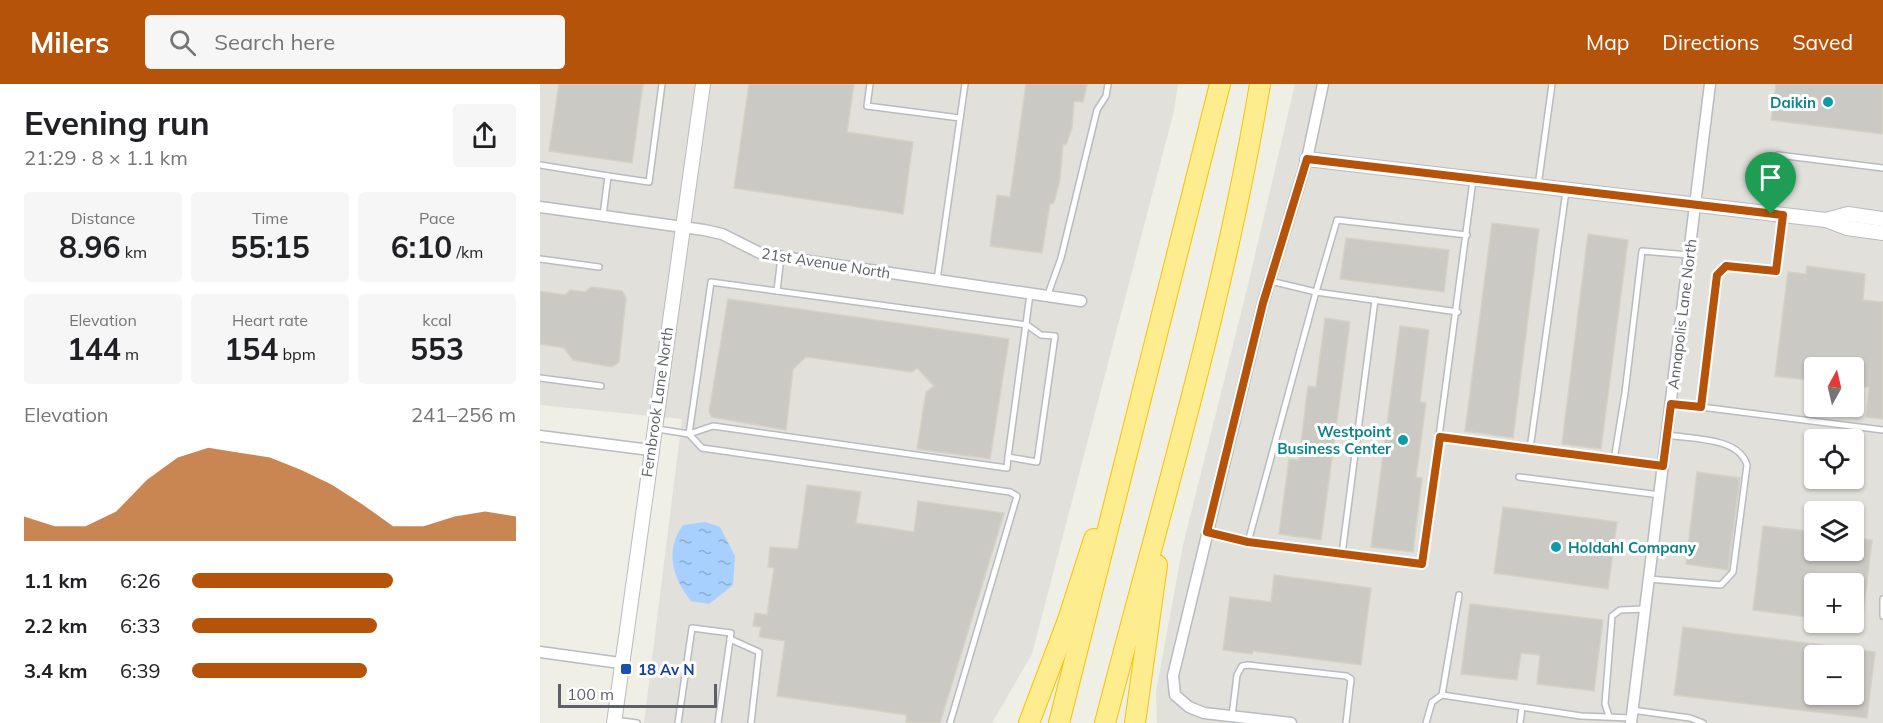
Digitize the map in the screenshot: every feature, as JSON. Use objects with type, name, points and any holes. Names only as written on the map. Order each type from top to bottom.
[{"type":"highway","points":[[1059,723],[1220,84]]},
{"type":"highway","points":[[1105,723],[1221,279],[1245,175],[1260,84]]},
{"type":"highway","points":[[1135,723],[1159,549],[1175,458]]},
{"type":"highway","points":[[1029,723],[1068,620],[1106,499],[1124,471]]},
{"type":"street","name":"Fernbrook Lane North","points":[[613,722],[703,84]]},
{"type":"street","points":[[1291,723],[1233,718],[1189,707],[1175,695],[1173,676],[1270,281],[1307,159],[1323,84]]},
{"type":"street","name":"Annapolis Lane North","points":[[1631,717],[1710,84]]},
{"type":"street","points":[[1307,159],[1826,220],[1847,228],[1883,234]]},
{"type":"street","name":"21st Avenue North","points":[[540,207],[722,234],[750,250],[781,257],[1081,301]]},
{"type":"street","points":[[1826,220],[1848,214],[1883,219]]},
{"type":"street","points":[[540,436],[650,450]]},
{"type":"street","points":[[540,652],[621,663]]},
{"type":"lane","points":[[540,165],[649,182],[662,84]]},
{"type":"lane","points":[[870,84],[867,106],[960,118]]},
{"type":"lane","points":[[937,280],[964,84]]},
{"type":"lane","points":[[1047,297],[1061,258],[1097,110],[1106,96],[1108,84]]},
{"type":"lane","points":[[1538,186],[1552,84]]},
{"type":"lane","points":[[1701,407],[1717,275],[1726,266],[1776,271],[1778,155],[1883,168]]},
{"type":"lane","points":[[603,216],[608,176]]},
{"type":"lane","points":[[1207,532],[1248,542],[1422,564],[1458,312],[1473,178]]},
{"type":"lane","points":[[1530,449],[1566,189]]},
{"type":"lane","points":[[1248,542],[1316,292],[1338,220],[1467,235]]},
{"type":"lane","points":[[1614,460],[1625,393],[1642,251],[1689,255]]},
{"type":"lane","points":[[777,291],[781,257]]},
{"type":"lane","points":[[540,259],[599,267]]},
{"type":"lane","points":[[1270,281],[1316,292],[1458,312]]},
{"type":"lane","points":[[689,434],[711,282],[1027,325],[1041,334],[1054,336],[1037,462],[1008,457]]},
{"type":"lane","points":[[653,429],[689,434],[713,426],[1006,468],[1030,294]]},
{"type":"lane","points":[[1342,554],[1375,300]]},
{"type":"lane","points":[[540,378],[601,386]]},
{"type":"lane","points":[[1671,404],[1883,430]]},
{"type":"lane","points":[[689,434],[702,448],[1011,492],[1017,496],[950,723]]},
{"type":"lane","points":[[1649,579],[1704,586],[1721,585],[1727,579],[1733,572],[1747,465],[1745,457],[1737,448],[1667,435]]},
{"type":"lane","points":[[1440,437],[1663,466]]},
{"type":"lane","points":[[1519,477],[1660,495]]},
{"type":"lane","points":[[1442,695],[1458,595]]},
{"type":"lane","points":[[1883,599],[1883,616]]},
{"type":"lane","points":[[1609,716],[1605,704],[1612,615],[1620,610],[1646,609]]},
{"type":"lane","points":[[678,723],[692,628],[731,633],[718,723]]},
{"type":"lane","points":[[730,639],[759,652],[751,723]]},
{"type":"lane","points":[[1233,718],[1237,675],[1242,666],[1248,664],[1346,676],[1351,679],[1346,723]]},
{"type":"lane","points":[[1426,723],[1432,702],[1442,695],[1590,717],[1690,718],[1703,723]]},
{"type":"lane","points":[[1520,723],[1522,708]]},
{"type":"lane","points":[[613,722],[637,723]]},
{"type":"shaded area","points":[[540,84],[1178,84],[1174,111],[1032,654],[992,723],[644,723],[682,419],[540,405]]},
{"type":"shaded area","points":[[1295,84],[1883,84],[1883,723],[1157,723],[1156,692],[1183,545]]},
{"type":"water","points":[[705,522],[720,527],[735,556],[733,585],[709,604],[691,601],[679,584],[672,555],[677,535],[683,525]]},
{"type":"building","points":[[559,84],[643,84],[632,163],[549,151]]},
{"type":"building","points":[[749,84],[854,84],[847,132],[913,142],[903,214],[734,188]]},
{"type":"building","points":[[1026,84],[1087,84],[1083,102],[1074,101],[1072,128],[1066,145],[1063,144],[1060,179],[1053,204],[1050,203],[1042,253],[990,246],[997,195],[1010,197]]},
{"type":"building","name":"Daikin","points":[[1776,84],[1883,84],[1883,134],[1771,120]]},
{"type":"building","points":[[1492,223],[1539,229],[1513,438],[1465,431]]},
{"type":"building","points":[[1588,234],[1628,240],[1601,449],[1562,444]]},
{"type":"building","points":[[1346,238],[1449,250],[1444,292],[1340,279]]},
{"type":"building","points":[[1807,266],[1865,274],[1863,300],[1883,302],[1883,419],[1866,417],[1869,387],[1864,387],[1864,357],[1804,357],[1804,380],[1775,376],[1788,272],[1806,274]]},
{"type":"building","points":[[591,287],[622,291],[626,298],[619,362],[612,367],[573,360],[564,348],[540,344],[540,291],[565,295],[570,290],[585,292]]},
{"type":"building","points":[[728,299],[1009,339],[990,459],[917,449],[926,392],[934,386],[917,368],[912,372],[806,357],[793,369],[786,430],[712,417],[709,412]]},
{"type":"building","name":"Westpoint Business Center","points":[[1325,318],[1350,322],[1321,540],[1279,534],[1289,459],[1299,460],[1308,386],[1316,387]]},
{"type":"building","name":"Westpoint Business Center","points":[[1400,326],[1429,330],[1420,402],[1426,403],[1416,477],[1422,478],[1413,552],[1371,547]]},
{"type":"building","points":[[1697,472],[1740,478],[1728,570],[1686,564]]},
{"type":"building","points":[[807,485],[861,492],[856,523],[914,532],[918,501],[1004,513],[940,723],[906,723],[907,715],[777,696],[785,641],[759,637],[761,627],[753,626],[755,613],[767,615],[774,568],[768,567],[770,547],[798,549]]},
{"type":"building","name":"Holdahl Company","points":[[1503,507],[1617,522],[1608,589],[1494,573]]},
{"type":"building","points":[[1763,526],[1804,531],[1804,561],[1864,561],[1864,539],[1872,540],[1864,606],[1864,573],[1804,573],[1804,617],[1753,610]]},
{"type":"building","points":[[1274,575],[1371,588],[1361,665],[1253,651],[1252,654],[1223,650],[1230,597],[1271,602]]},
{"type":"building","points":[[1470,604],[1603,620],[1594,691],[1537,684],[1540,655],[1521,653],[1517,680],[1461,674]]},
{"type":"building","points":[[1683,627],[1821,645],[1804,645],[1804,705],[1864,705],[1864,651],[1875,652],[1867,718],[1674,695]]},
{"type":"place","name":"Daikin","points":[[1828,102]]},
{"type":"place","name":"Westpoint Business Center","points":[[1403,440]]},
{"type":"place","name":"Holdahl Company","points":[[1556,547]]},
{"type":"place","name":"18 Av N","points":[[626,669]]},
{"type":"route","points":[[1307,159],[1771,214],[1783,215],[1776,271],[1726,266],[1720,269],[1717,275],[1701,407],[1671,404],[1663,466],[1440,437],[1426,551],[1422,564],[1248,542],[1207,532],[1263,303],[1307,159]]}]
